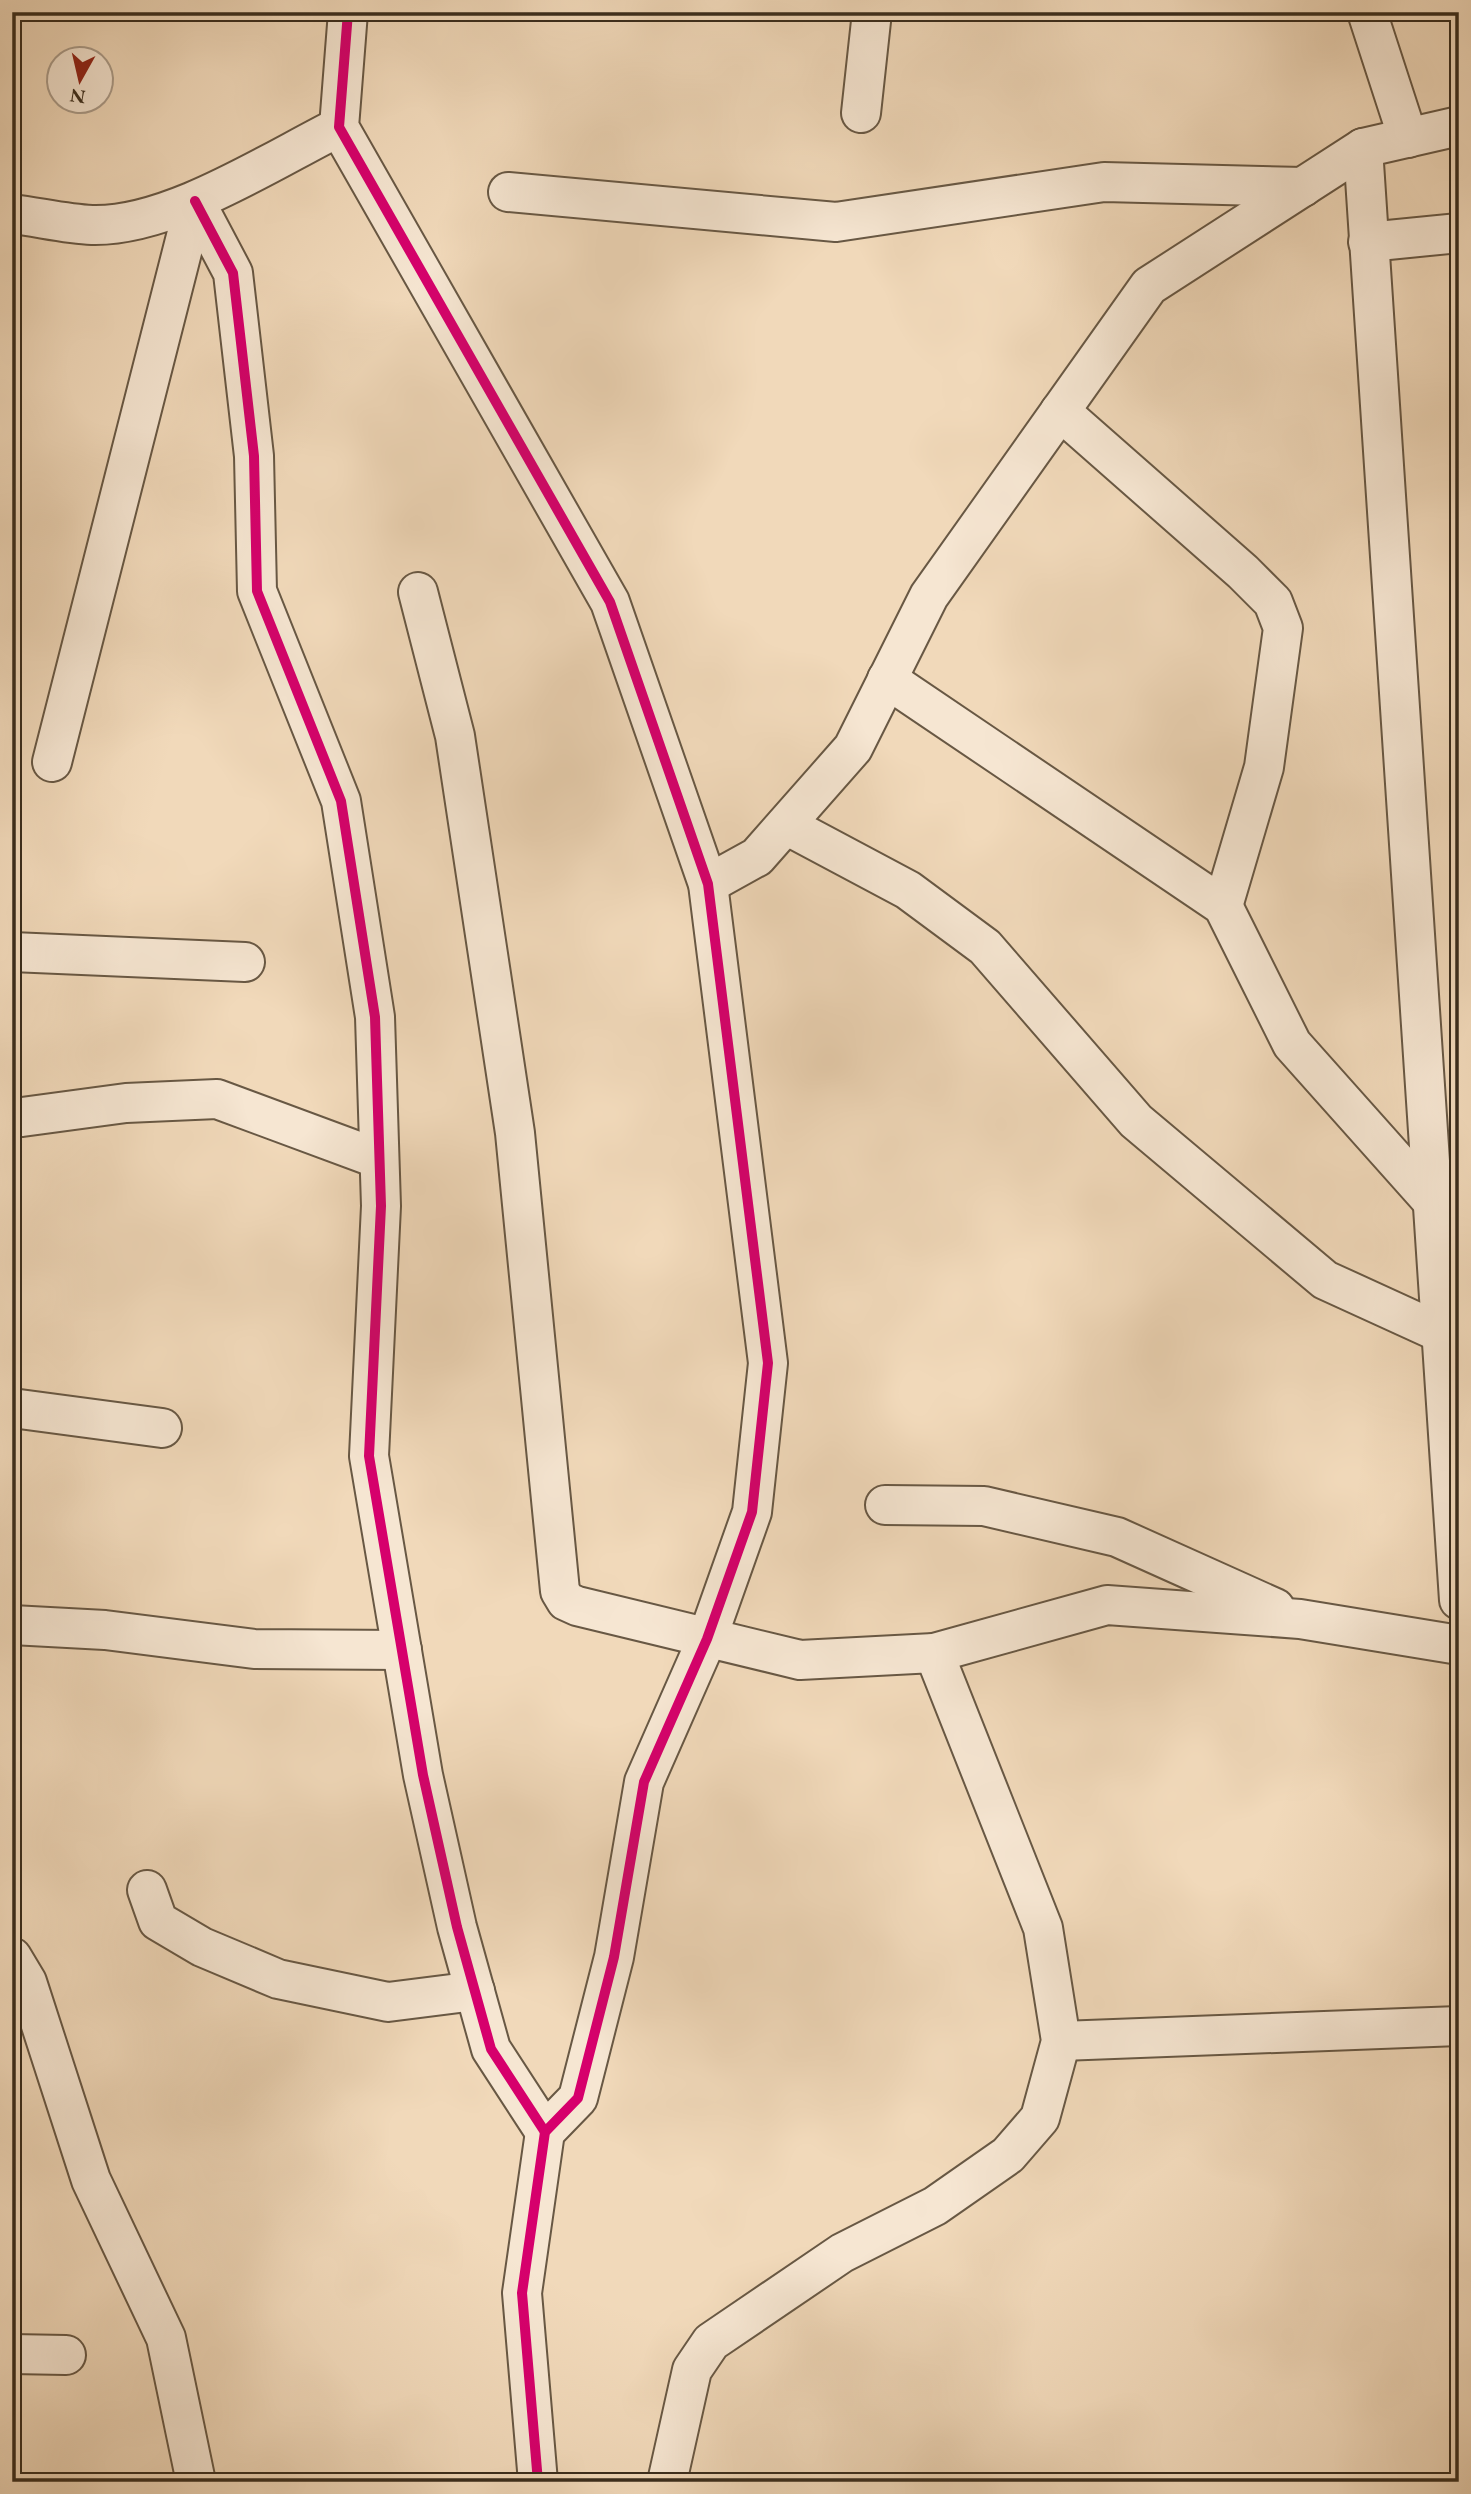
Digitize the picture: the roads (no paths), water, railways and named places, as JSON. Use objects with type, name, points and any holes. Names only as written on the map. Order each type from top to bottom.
[{"type":"street","points":[[348,12],[339,127],[610,603],[708,884],[768,1363],[752,1512],[707,1639],[644,1782],[614,1957],[578,2098],[545,2132],[522,2294],[538,2482]]},
{"type":"street","points":[[861,113],[872,12]]},
{"type":"street","points":[[1367,12],[1408,138]]},
{"type":"street","points":[[708,884],[757,858],[853,748],[929,596],[1149,286],[1363,148],[1459,126]]},
{"type":"street","points":[[12,214],[93,225],[141,220],[195,201],[339,127]]},
{"type":"street","points":[[1363,148],[1459,1600]]},
{"type":"street","points":[[508,192],[836,222],[1104,182],[1303,187]]},
{"type":"street","points":[[52,762],[195,201]]},
{"type":"street","points":[[195,201],[233,273],[254,456],[257,591],[341,801],[375,1017],[381,1206],[369,1456],[423,1775],[457,1927],[491,2049],[545,2132]]},
{"type":"street","points":[[1368,242],[1459,233]]},
{"type":"street","points":[[1060,411],[1273,602],[1283,628],[1264,767],[1223,906]]},
{"type":"street","points":[[418,592],[455,736],[515,1133],[560,1591],[566,1601],[707,1639],[800,1660],[934,1653],[1107,1605],[1300,1619],[1459,1645]]},
{"type":"street","points":[[887,679],[1223,906],[1292,1044],[1432,1201]]},
{"type":"street","points":[[786,825],[908,890],[985,947],[1136,1121],[1325,1280],[1441,1333]]},
{"type":"street","points":[[12,952],[244,962]]},
{"type":"street","points":[[22,1117],[126,1104],[218,1099],[379,1159]]},
{"type":"street","points":[[12,1408],[162,1428]]},
{"type":"street","points":[[886,1505],[984,1506],[1117,1537],[1300,1619]]},
{"type":"street","points":[[12,1625],[105,1630],[254,1649],[402,1650]]},
{"type":"street","points":[[667,2482],[692,2370],[711,2342],[842,2253],[935,2206],[1008,2155],[1040,2118],[1061,2041],[1043,1928],[934,1653]]},
{"type":"street","points":[[147,1890],[158,1921],[202,1947],[278,1979],[388,2002],[475,1991]]},
{"type":"street","points":[[12,1957],[27,1982],[91,2180],[166,2337],[196,2482]]},
{"type":"street","points":[[1061,2041],[1459,2026]]},
{"type":"street","points":[[12,2354],[66,2355]]}]
